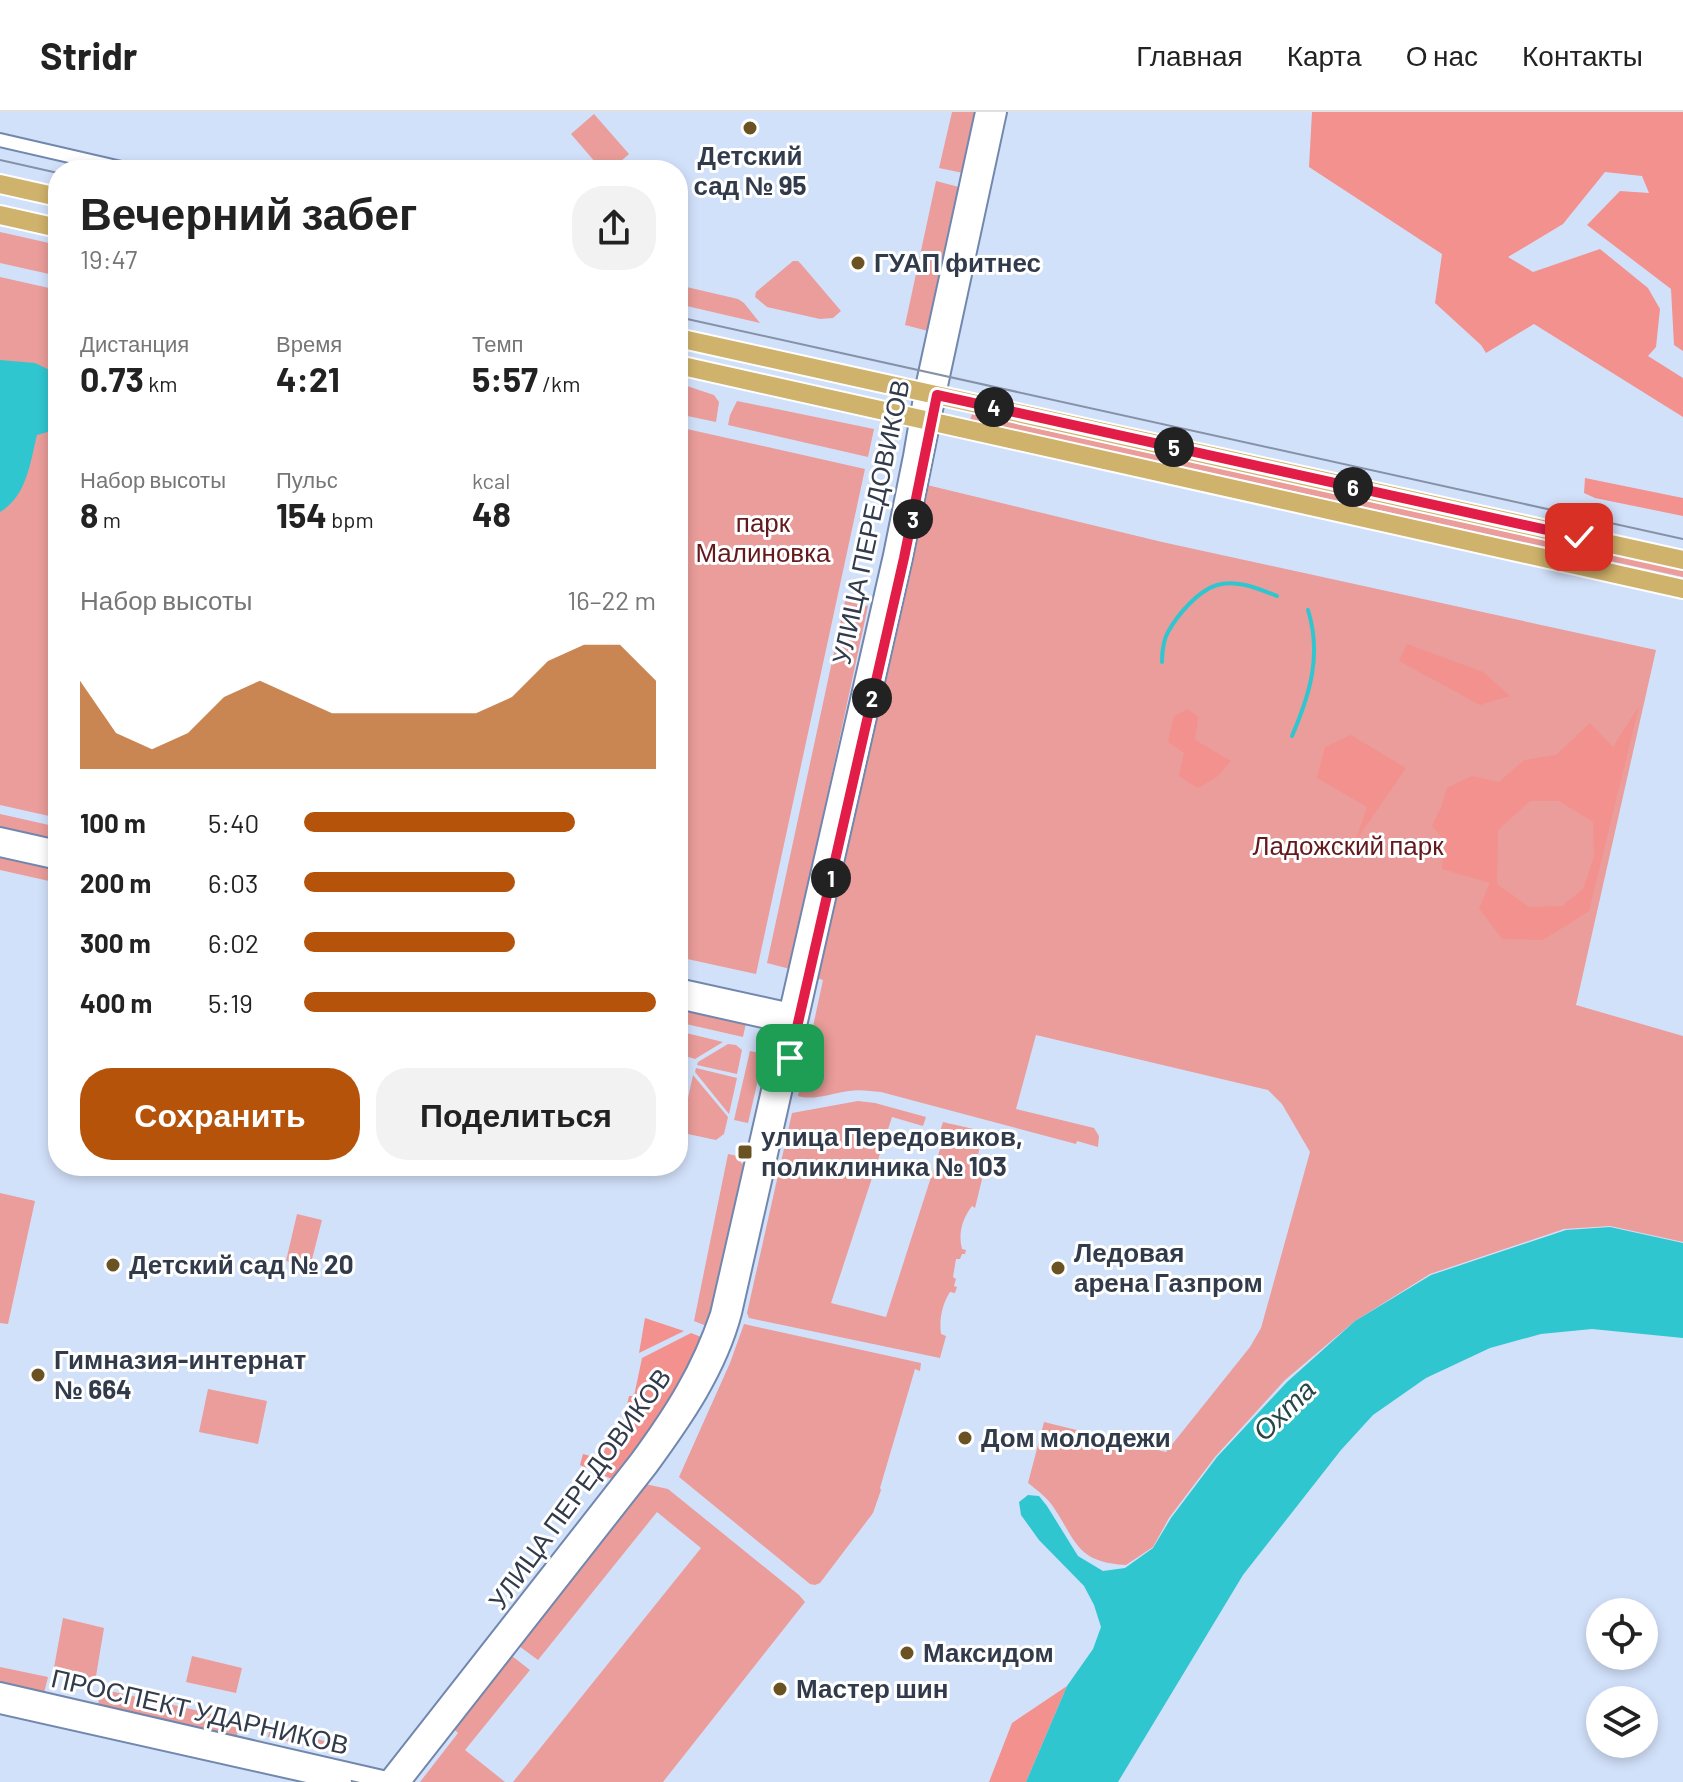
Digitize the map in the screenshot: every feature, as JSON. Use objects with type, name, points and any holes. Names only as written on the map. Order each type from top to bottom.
[{"type":"main road","points":[[0,184],[48,195]]},
{"type":"main road","points":[[0,215],[48,226]]},
{"type":"main road","points":[[688,340],[1683,560]]},
{"type":"main road","points":[[688,367],[1683,589]]},
{"type":"street","name":"УЛИЦА ПЕРЕДОВИКОВ","points":[[391,1781],[649,1467],[681,1423],[719,1354],[731,1318],[790,1018],[904,558],[925,420],[984,112]]},
{"type":"street","name":"УЛИЦА ПЕРЕДОВИКОВ","points":[[930,393],[998,112]]},
{"type":"street","points":[[0,140],[87,160]]},
{"type":"street","points":[[0,836],[48,847]]},
{"type":"street","points":[[0,848],[48,859]]},
{"type":"street","points":[[688,990],[790,1018]]},
{"type":"street","points":[[688,1002],[790,1018]]},
{"type":"street","name":"ПРОСПЕКТ УДАРНИКОВ","points":[[0,1691],[391,1781]]},
{"type":"street","name":"ПРОСПЕКТ УДАРНИКОВ","points":[[0,1705],[343,1782]]},
{"type":"green space","points":[[952,112],[976,112],[963,173],[939,168]]},
{"type":"green space","points":[[594,114],[629,154],[622,160],[593,160],[571,134]]},
{"type":"green space","points":[[936,181],[959,187],[928,331],[905,325]]},
{"type":"green space","points":[[0,232],[48,243],[48,274],[0,263]]},
{"type":"green space","points":[[793,261],[801,264],[841,311],[833,318],[820,319],[767,307],[755,297],[756,292]]},
{"type":"green space","points":[[0,277],[48,288],[48,816],[0,805]]},
{"type":"green space","points":[[688,287],[738,299],[760,323],[688,306]]},
{"type":"green space","points":[[688,386],[714,395],[719,402],[716,422],[688,416]]},
{"type":"green space","points":[[737,401],[874,429],[868,457],[728,425]]},
{"type":"green space","points":[[972,414],[1683,570],[1683,577],[970,420]]},
{"type":"green space","name":"парк Малиновка","points":[[688,429],[865,469],[756,974],[688,959]]},
{"type":"green space","name":"Ладожский парк","points":[[923,484],[1162,542],[1656,650],[1576,1005],[1683,1036],[1683,1242],[1610,1226],[1564,1229],[1430,1274],[1355,1321],[1285,1380],[1215,1457],[1169,1518],[1153,1547],[1126,1565],[1109,1563],[1087,1554],[1073,1539],[1049,1502],[1028,1483],[1044,1422],[1166,1452],[1250,1347],[1261,1328],[1310,1152],[1282,1104],[1268,1090],[1036,1035],[1016,1109],[1094,1128],[1099,1136],[1098,1147],[1077,1141],[1076,1144],[881,1092],[857,1090],[817,1097],[798,1096],[823,980],[816,978]]},
{"type":"green space","points":[[845,601],[868,606],[790,969],[767,963]]},
{"type":"green space","points":[[0,814],[48,825],[48,840],[0,829]]},
{"type":"green space","points":[[0,856],[48,867],[48,881],[0,870]]},
{"type":"green space","points":[[689,1010],[746,1023],[743,1037],[688,1024]]},
{"type":"green space","points":[[688,1033],[723,1042],[695,1059],[688,1057]]},
{"type":"green space","points":[[728,1044],[742,1050],[737,1074],[697,1065],[698,1062]]},
{"type":"green space","points":[[750,1051],[764,1054],[748,1123],[734,1120]]},
{"type":"green space","points":[[696,1068],[737,1078],[729,1114],[695,1072]]},
{"type":"green space","points":[[693,1075],[728,1117],[724,1134],[716,1140],[688,1134],[688,1098]]},
{"type":"green space","points":[[858,1101],[926,1117],[923,1126],[892,1117],[831,1303],[886,1317],[942,1143],[937,1141],[943,1122],[975,1129],[992,1137],[991,1140],[981,1139],[977,1161],[985,1167],[975,1208],[972,1206],[962,1227],[960,1238],[962,1249],[966,1250],[960,1259],[956,1259],[953,1277],[956,1279],[954,1286],[957,1287],[955,1293],[950,1292],[942,1312],[941,1334],[946,1336],[940,1358],[749,1318],[747,1313],[792,1113]]},
{"type":"green space","points":[[728,1154],[742,1157],[741,1163],[747,1165],[709,1327],[694,1321]]},
{"type":"green space","points":[[0,1193],[35,1201],[8,1324],[0,1323]]},
{"type":"green space","points":[[297,1214],[322,1220],[310,1267],[286,1261]]},
{"type":"green space","points":[[744,1324],[921,1363],[920,1371],[915,1369],[873,1513],[820,1583],[815,1585],[679,1477]]},
{"type":"green space","points":[[208,1389],[267,1401],[258,1444],[199,1432]]},
{"type":"green space","points":[[645,1484],[668,1489],[805,1602],[663,1782],[513,1782],[701,1548],[657,1512],[538,1660],[519,1646]]},
{"type":"green space","points":[[63,1618],[104,1628],[95,1682],[53,1673]]},
{"type":"green space","points":[[192,1656],[242,1668],[236,1693],[186,1682]]},
{"type":"green space","points":[[512,1656],[530,1670],[465,1750],[505,1782],[420,1782],[458,1733],[454,1729]]},
{"type":"green space","points":[[0,1667],[48,1677],[44,1693],[0,1684]]},
{"type":"green space","points":[[101,1689],[240,1720],[237,1736],[98,1705]]},
{"type":"green space","points":[[270,1728],[342,1745],[340,1753],[268,1737]]},
{"type":"shaded area","points":[[1312,112],[1683,112],[1683,351],[1674,345],[1671,289],[1587,225],[1620,191],[1649,193],[1642,176],[1605,172],[1563,224],[1508,257],[1533,272],[1600,249],[1648,288],[1660,309],[1656,347],[1648,356],[1683,378],[1683,417],[1534,324],[1486,353],[1435,303],[1442,254],[1309,167]]},
{"type":"shaded area","points":[[1585,478],[1683,498],[1683,516],[1595,498],[1584,493]]},
{"type":"shaded area","points":[[1407,644],[1483,672],[1510,696],[1480,705],[1399,661]]},
{"type":"shaded area","points":[[1639,706],[1589,911],[1543,940],[1502,939],[1479,908],[1490,883],[1442,869],[1444,840],[1432,826],[1447,788],[1472,776],[1499,782],[1524,760],[1556,755],[1590,723],[1613,747]],"holes":[[[1530,801],[1559,801],[1593,822],[1594,857],[1583,889],[1562,906],[1529,907],[1497,884],[1498,830]]]},
{"type":"shaded area","points":[[1188,709],[1198,717],[1195,740],[1231,761],[1218,776],[1198,788],[1179,776],[1184,753],[1168,742],[1174,716]]},
{"type":"shaded area","points":[[1351,735],[1406,768],[1355,842],[1367,807],[1317,778],[1325,747]]},
{"type":"shaded area","points":[[645,1318],[684,1331],[639,1353]]},
{"type":"shaded area","points":[[691,1333],[701,1337],[697,1347],[700,1349],[666,1412],[614,1480],[580,1465],[583,1454],[601,1459],[610,1437],[622,1426],[629,1396],[634,1396],[642,1358]]},
{"type":"shaded area","points":[[1067,1686],[1026,1782],[989,1782],[1012,1723]]},
{"type":"water","points":[[0,360],[35,363],[48,369],[48,432],[37,435],[22,488],[0,512]]},
{"type":"water","name":"Охта","points":[[1610,1227],[1683,1243],[1683,1338],[1592,1329],[1541,1334],[1490,1348],[1426,1378],[1373,1415],[1341,1450],[1243,1575],[1118,1782],[1026,1782],[1067,1686],[1093,1649],[1101,1627],[1084,1586],[1039,1540],[1021,1515],[1019,1502],[1028,1495],[1039,1496],[1078,1556],[1103,1571],[1125,1568],[1153,1548],[1171,1518],[1217,1457],[1287,1382],[1355,1321],[1431,1275],[1566,1230]]},
{"type":"waterway","points":[[1162,662],[1166,635],[1189,604],[1203,592],[1225,583],[1240,584],[1277,596]]},
{"type":"waterway","points":[[1292,736],[1309,690],[1314,659],[1308,610]]},
{"type":"tram line","points":[[0,160],[48,171]]},
{"type":"tram line","points":[[688,319],[1683,539]]},
{"type":"place","name":"Детский сад № 95","points":[[750,128]]},
{"type":"place","name":"ГУАП фитнес","points":[[858,263]]},
{"type":"place","name":"улица Передовиков, поликлиника № 103","points":[[745,1152]]},
{"type":"place","name":"Детский сад № 20","points":[[113,1265]]},
{"type":"place","name":"Ледовая арена Газпром","points":[[1058,1268]]},
{"type":"place","name":"Гимназия-интернат № 664","points":[[38,1375]]},
{"type":"place","name":"Дом молодежи","points":[[965,1438]]},
{"type":"place","name":"Максидом","points":[[907,1653]]},
{"type":"place","name":"Мастер шин","points":[[780,1689]]},
{"type":"route","points":[[790,1058],[904,558],[937,395],[1579,537]]}]
